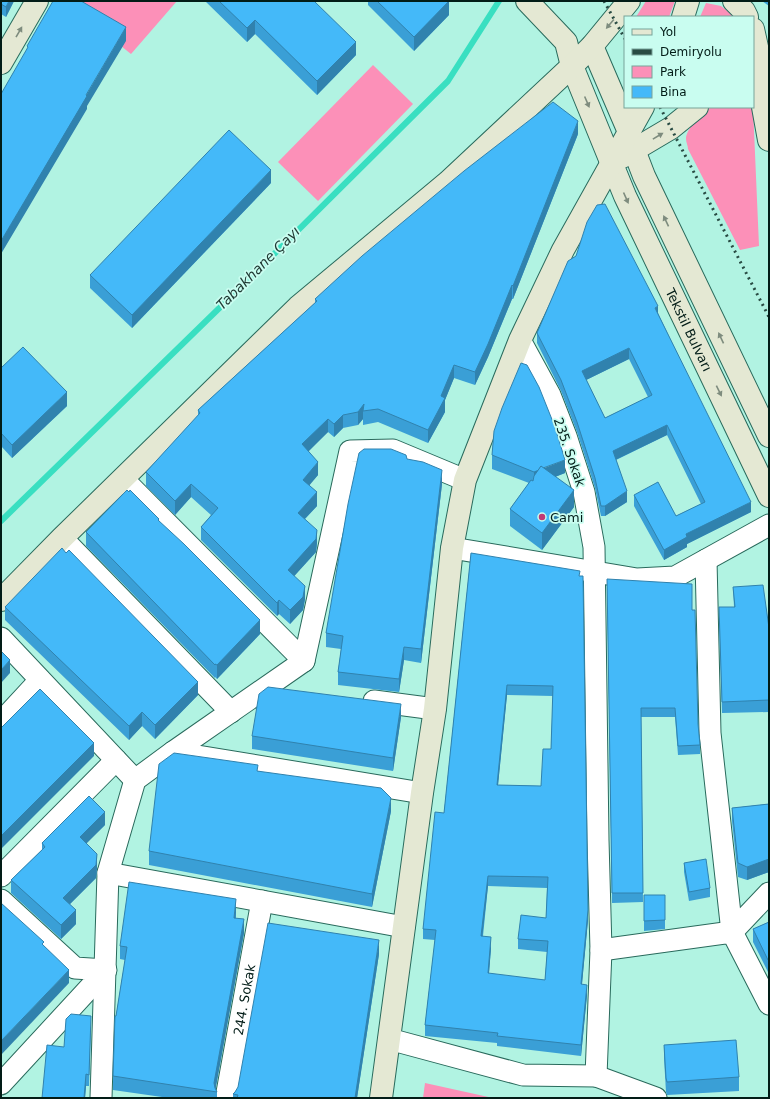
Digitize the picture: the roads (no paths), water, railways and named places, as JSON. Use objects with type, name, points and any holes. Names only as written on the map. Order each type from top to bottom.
[{"type":"main road","points":[[1,63],[37,1]]},
{"type":"main road","points":[[527,1],[563,38],[592,46]]},
{"type":"main road","points":[[1,600],[298,306],[448,182],[592,46],[629,1]]},
{"type":"main road","points":[[683,16],[688,1]]},
{"type":"main road","points":[[734,1],[749,16]]},
{"type":"main road","points":[[756,24],[756,59],[769,140]]},
{"type":"main road","name":"Tekstil Bulvarı","points":[[563,38],[572,66],[625,196],[769,496]]},
{"type":"main road","name":"Tekstil Bulvarı","points":[[592,46],[648,183],[769,436]]},
{"type":"main road","points":[[381,1098],[434,709],[452,548],[465,480],[520,340],[563,250],[612,162],[632,141],[643,108]]},
{"type":"main road","points":[[632,141],[671,128],[696,108]]},
{"type":"street","name":"235. Sokak","points":[[520,340],[550,395],[566,436],[582,485],[594,547],[601,950],[596,1076]]},
{"type":"street","points":[[101,1098],[108,873],[135,780],[172,752],[304,661],[350,450],[393,450],[465,480]]},
{"type":"street","points":[[123,479],[304,661]]},
{"type":"street","points":[[452,548],[637,579],[675,577],[769,525]]},
{"type":"street","points":[[62,538],[231,712]]},
{"type":"street","points":[[706,560],[710,733],[732,932],[769,1004]]},
{"type":"street","points":[[1,638],[135,780]]},
{"type":"street","points":[[1,722],[40,680]]},
{"type":"street","points":[[266,688],[296,692]]},
{"type":"street","points":[[358,699],[434,709]]},
{"type":"street","points":[[172,752],[422,793]]},
{"type":"street","points":[[1,876],[116,760]]},
{"type":"street","points":[[108,873],[404,926]]},
{"type":"street","points":[[601,950],[732,932],[769,893]]},
{"type":"street","points":[[1,900],[75,968],[106,970]]},
{"type":"street","name":"244. Sokak","points":[[226,1098],[262,901]]},
{"type":"street","points":[[1,1084],[106,970]]},
{"type":"street","points":[[389,1039],[523,1075],[596,1076],[656,1098]]},
{"type":"waterway","name":"Tabakhane Çayı","points":[[1,521],[245,283],[448,81],[499,1]]},
{"type":"railway","points":[[604,1],[624,37]]},
{"type":"railway","points":[[661,108],[769,317]]},
{"type":"place","name":"Cami","points":[[542,517]]}]
